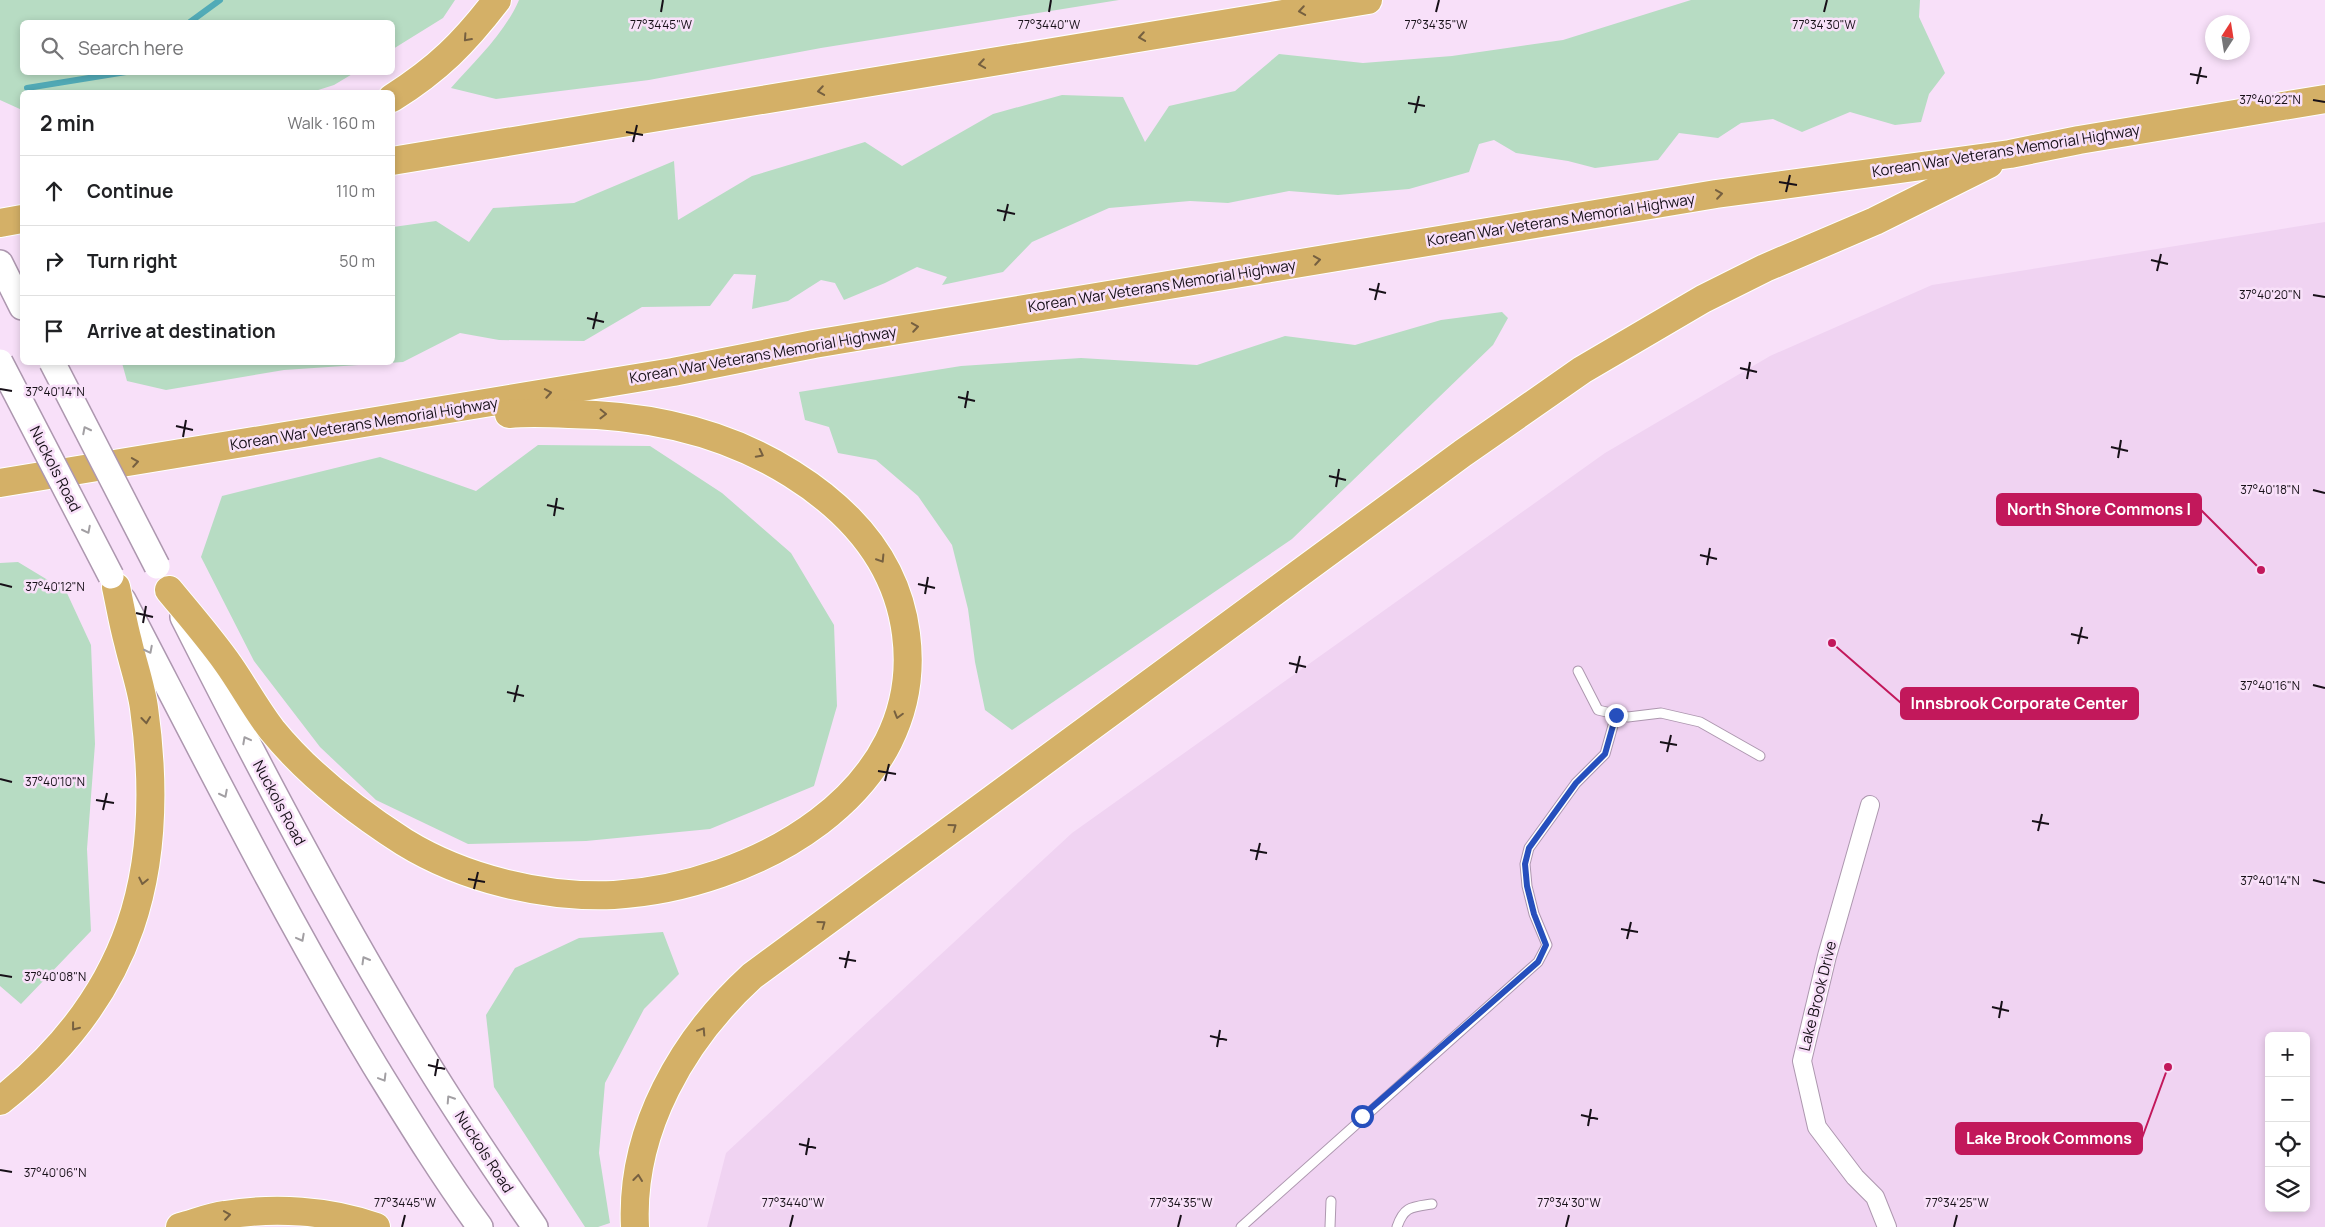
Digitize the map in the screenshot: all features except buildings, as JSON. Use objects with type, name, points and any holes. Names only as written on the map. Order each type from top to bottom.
[{"type":"highway","points":[[395,96],[416,83],[452,53],[469,36],[498,0]]},
{"type":"highway","points":[[395,161],[1368,0]]},
{"type":"highway","name":"Korean War Veterans Memorial Highway","points":[[0,483],[293,436],[673,372],[814,344],[1716,194],[2010,154],[2079,140],[2325,99]]},
{"type":"highway","points":[[635,1227],[640,1166],[654,1110],[665,1087],[712,1016],[752,976],[1455,459],[1582,370],[1703,299],[1765,268],[1876,221],[2010,154]]},
{"type":"highway","points":[[0,223],[20,219]]},
{"type":"highway","points":[[163,578],[226,660],[272,730],[313,772],[358,810],[404,842],[476,875],[516,888],[572,894],[614,895],[661,889],[699,880],[740,866],[784,844],[821,821],[856,790],[880,756],[896,726],[905,694],[908,669],[904,618],[897,592],[882,561],[850,518],[812,486],[771,460],[718,436],[682,426],[611,414],[521,413],[293,436]]},
{"type":"highway","points":[[0,1101],[28,1079],[58,1049],[89,1010],[107,979],[125,941],[144,880],[151,832],[151,773],[144,706],[114,581]]},
{"type":"highway","points":[[180,1227],[224,1215],[278,1210],[327,1214],[376,1227]]},
{"type":"main road","points":[[0,263],[20,303]]},
{"type":"main road","name":"Nuckols Road","points":[[0,362],[254,852],[327,986],[425,1147],[480,1227]]},
{"type":"main road","name":"Nuckols Road","points":[[54,365],[290,824],[364,958],[425,1061],[535,1227]]},
{"type":"street","name":"Lake Brook Drive","points":[[1870,805],[1827,956],[1802,1061],[1818,1128],[1855,1177],[1875,1197],[1887,1227]]},
{"type":"lane","points":[[1578,672],[1598,710],[1628,718],[1661,713],[1700,722],[1760,756]]},
{"type":"lane","points":[[1240,1227],[1538,962],[1546,945],[1534,914],[1527,886],[1525,864],[1529,848],[1576,783],[1605,754],[1616,715]]},
{"type":"lane","points":[[1330,1227],[1331,1201]]},
{"type":"lane","points":[[1396,1227],[1401,1215],[1410,1208],[1432,1204]]},
{"type":"shaded area","points":[[2325,222],[2325,1227],[707,1227],[726,1153],[1072,833],[1605,453],[1770,356],[1932,285]]},
{"type":"green space","points":[[0,0],[455,0],[443,18],[395,48],[395,20],[20,20],[20,75],[351,75],[334,85],[318,90],[20,90],[20,109],[0,100]]},
{"type":"green space","points":[[519,0],[1119,0],[821,48],[649,80],[496,99],[451,88],[506,24]]},
{"type":"green space","points":[[1691,0],[1920,0],[1919,17],[1945,73],[1929,94],[1921,122],[1895,125],[1850,112],[1802,132],[1773,119],[1741,123],[1718,138],[1679,133],[1658,160],[1595,168],[1568,161],[1516,153],[1494,140],[1479,144],[1469,172],[1409,189],[1338,195],[1289,191],[1228,203],[1190,201],[1109,208],[1032,242],[1003,272],[942,285],[947,277],[917,267],[844,300],[835,283],[821,280],[788,301],[752,309],[756,275],[734,274],[710,306],[642,307],[584,341],[499,340],[460,333],[403,362],[395,363],[395,227],[436,221],[469,242],[493,208],[574,203],[674,161],[678,220],[752,176],[865,142],[902,166],[993,114],[1062,95],[1123,97],[1145,142],[1169,106],[1235,91],[1279,54],[1363,63],[1452,56],[1563,40]]},
{"type":"green space","points":[[1502,312],[1508,318],[1493,345],[1292,539],[1012,730],[985,710],[975,662],[968,609],[952,545],[918,496],[876,460],[838,453],[829,427],[805,420],[799,392],[961,366],[1081,358],[1197,365],[1285,336],[1355,345],[1441,320]]},
{"type":"green space","points":[[123,365],[358,365],[284,370],[166,390],[127,381]]},
{"type":"green space","points":[[538,445],[650,446],[722,493],[791,553],[834,625],[837,706],[814,786],[710,829],[586,841],[468,844],[376,800],[320,747],[254,661],[201,557],[222,496],[380,457],[476,491]]},
{"type":"green space","points":[[18,562],[66,591],[91,645],[95,744],[87,849],[91,931],[21,1004],[0,986],[0,563]]},
{"type":"green space","points":[[663,932],[679,974],[644,1009],[605,1083],[599,1153],[610,1223],[598,1227],[585,1227],[494,1087],[486,1015],[515,968],[579,938]]},
{"type":"waterway","points":[[193,20],[220,0]]},
{"type":"waterway","points":[[27,88],[107,75]]},
{"type":"place","name":"North Shore Commons I","points":[[2261,570]]},
{"type":"place","name":"Innsbrook Corporate Center","points":[[1832,643]]},
{"type":"place","name":"Lake Brook Commons","points":[[2168,1067]]},
{"type":"route","points":[[1362,1116],[1498,999],[1538,962],[1546,945],[1534,914],[1527,886],[1525,864],[1529,848],[1543,826],[1576,783],[1605,754],[1616,715]]}]
